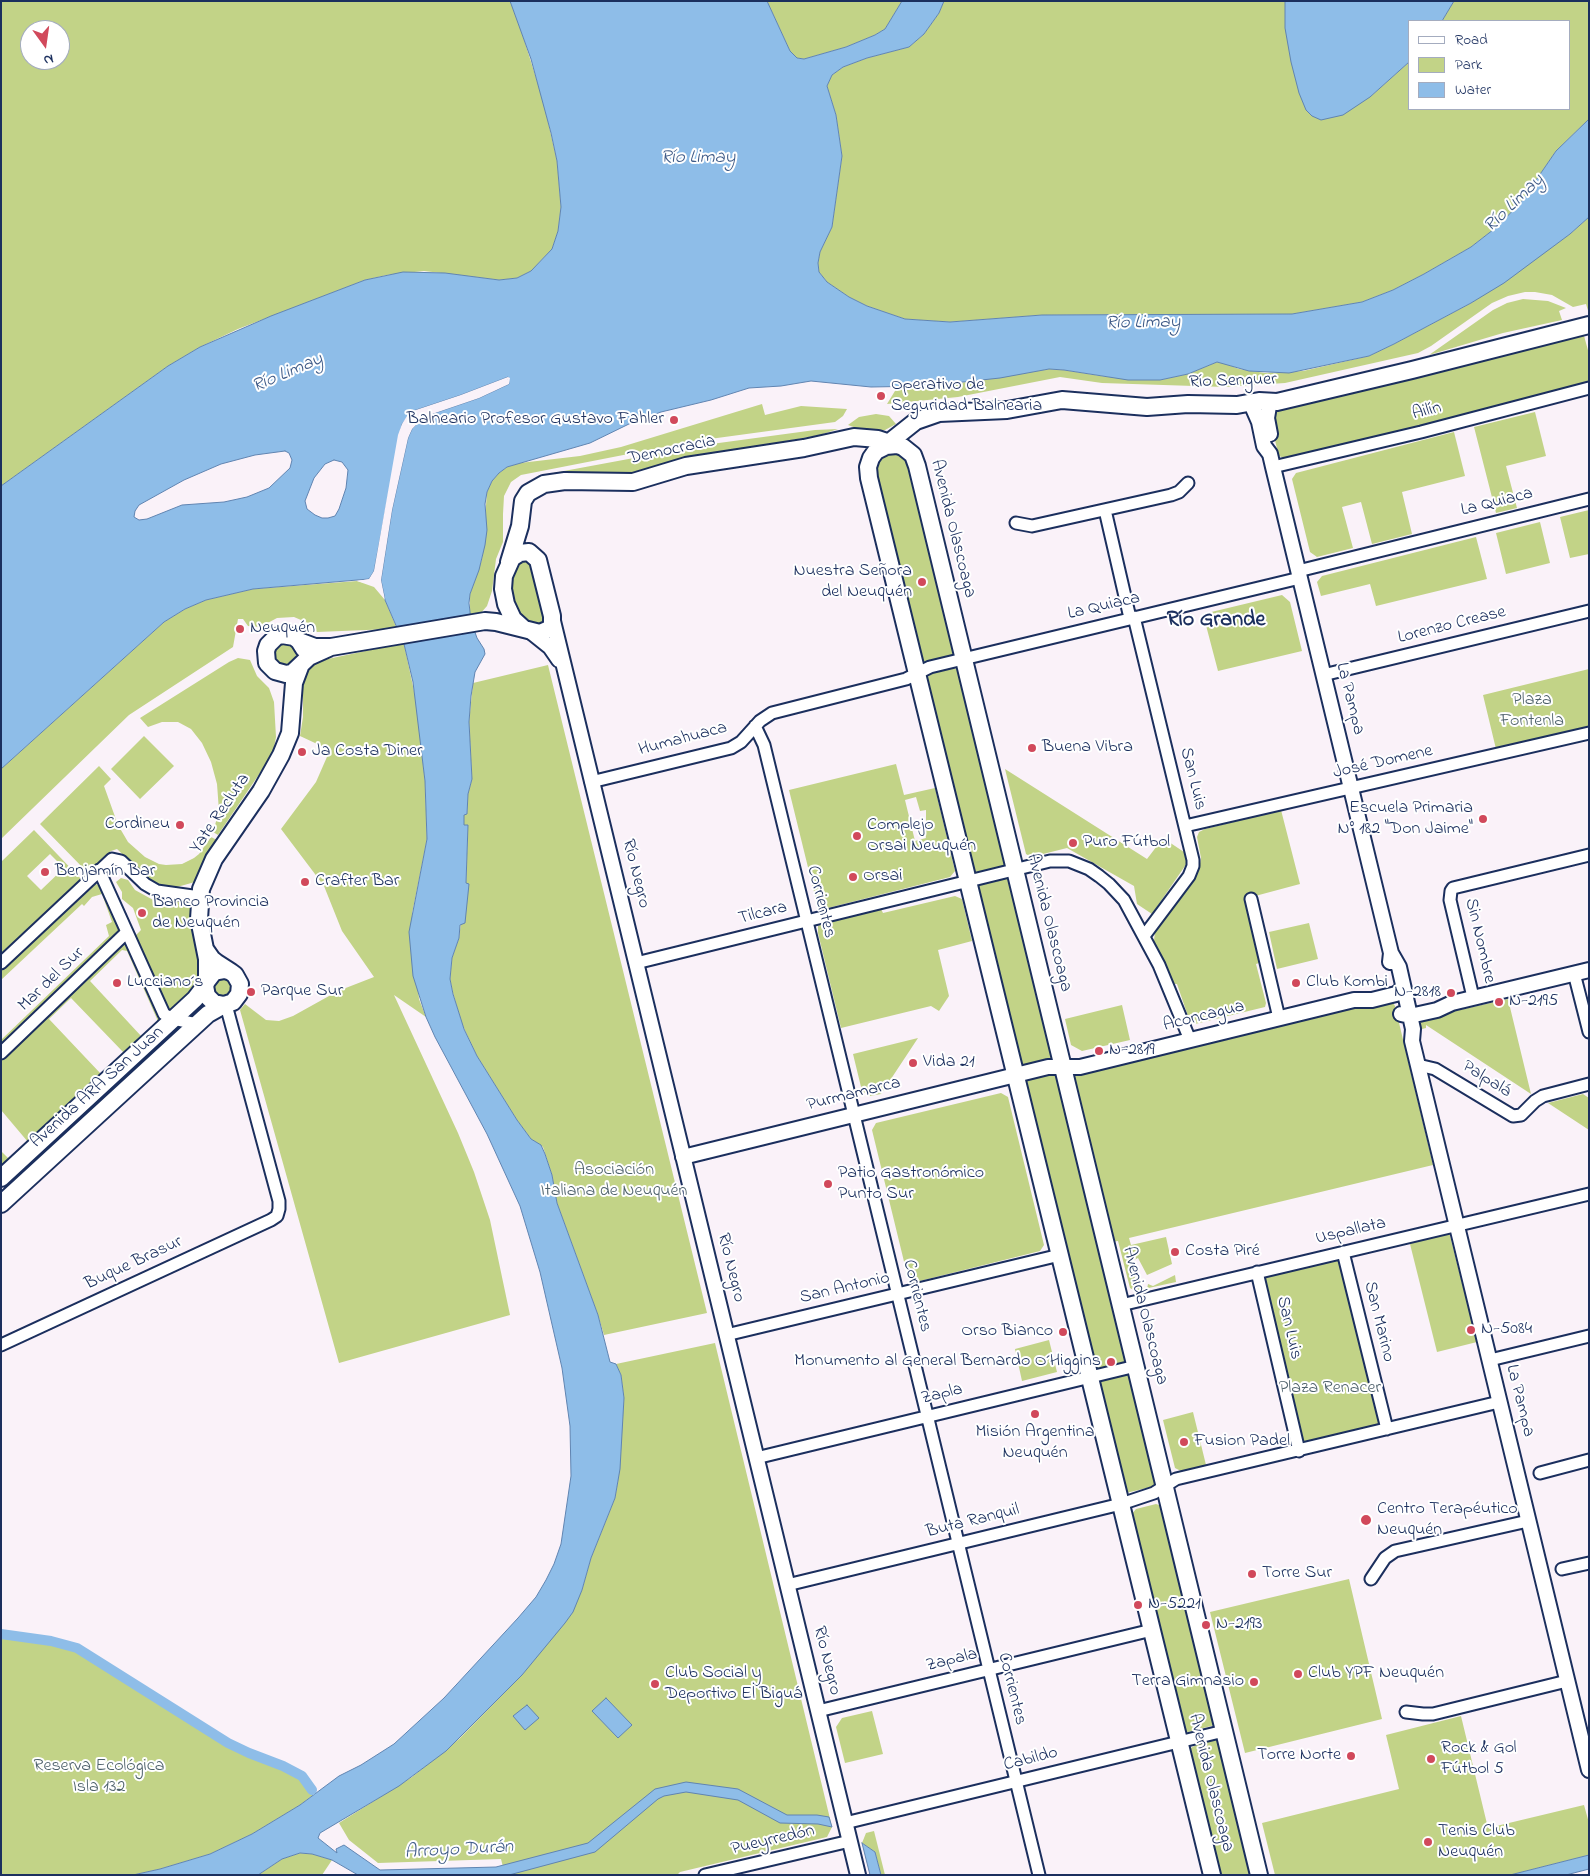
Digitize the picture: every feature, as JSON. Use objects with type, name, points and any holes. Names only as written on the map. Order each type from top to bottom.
[{"type":"main road","name":"Río Senguer","points":[[889,445],[910,424],[923,417],[949,412],[1007,410],[1062,400],[1147,407],[1272,402],[1297,398],[1588,329]]},
{"type":"main road","name":"Democracia","points":[[509,562],[520,526],[523,501],[528,492],[544,484],[565,481],[633,482],[686,466],[804,448],[854,437],[889,445]]},
{"type":"main road","name":"Avenida Olascoaga","points":[[1212,1875],[868,473],[871,458],[889,445],[908,450],[913,455],[917,466],[1259,1875]]},
{"type":"main road","name":"Río Negro","points":[[527,630],[513,619],[509,612],[503,589],[504,576],[509,562],[515,555],[524,552],[536,557],[552,616]]},
{"type":"main road","points":[[481,622],[494,612],[500,602],[503,589]]},
{"type":"main road","points":[[527,630],[540,633],[549,629],[552,625],[552,616]]},
{"type":"main road","name":"Yate Recluta","points":[[292,704],[284,681],[267,663],[266,651],[268,645],[276,637],[294,637],[310,646],[331,647],[481,622],[496,622],[527,630]]},
{"type":"main road","name":"Yate Recluta","points":[[206,983],[207,964],[199,919],[200,897],[204,879],[214,858],[261,791],[278,762],[290,733],[294,683],[304,650],[299,641]]},
{"type":"main road","name":"Yate Recluta","points":[[275,671],[286,674],[292,673],[313,654],[331,647]]},
{"type":"main road","points":[[205,949],[212,959],[231,972],[238,979],[240,989],[237,998],[225,1005],[219,1005],[207,996],[206,983],[214,972],[225,970],[231,972]]},
{"type":"main road","name":"Avenida ARA San Juan","points":[[1,1178],[198,996],[206,983]]},
{"type":"main road","name":"Avenida ARA San Juan","points":[[1,1204],[197,1024],[211,1012],[225,1005]]},
{"type":"street","name":"Ailín","points":[[1271,460],[1421,432],[1589,388]]},
{"type":"street","name":"La Pampa","points":[[1260,401],[1269,408],[1267,418],[1272,444],[1271,460],[1391,953],[1398,964],[1398,989],[1413,1032],[1412,1041],[1589,1770]]},
{"type":"street","points":[[1016,523],[1032,526],[1175,494],[1188,483]]},
{"type":"street","name":"La Quiaca","points":[[917,674],[928,667],[1132,618],[1589,499]]},
{"type":"street","name":"San Luis","points":[[1105,510],[1192,855],[1192,871],[1144,936]]},
{"type":"street","name":"Lorenzo Crease","points":[[1323,676],[1589,611]]},
{"type":"street","name":"Río Negro","points":[[552,616],[858,1875]]},
{"type":"street","name":"Río Negro","points":[[527,630],[550,648],[564,670]]},
{"type":"street","name":"Humahuaca","points":[[592,782],[730,748],[741,742],[766,717],[779,711],[906,679],[917,674]]},
{"type":"street","name":"Corrientes","points":[[755,726],[764,745],[1038,1875]]},
{"type":"street","name":"José Domene","points":[[1185,826],[1589,734]]},
{"type":"street","name":"Sin Nombre","points":[[1473,997],[1450,900],[1451,891],[1457,887],[1589,855]]},
{"type":"street","points":[[1,963],[110,860],[118,859],[154,890],[163,893],[200,897]]},
{"type":"street","name":"Tilcara","points":[[636,963],[968,881],[1060,860],[1069,861],[1089,869],[1117,892],[1159,965],[1190,1040]]},
{"type":"street","points":[[100,870],[166,1017],[197,1024]]},
{"type":"street","points":[[1251,899],[1279,1018]]},
{"type":"street","name":"Mar del Sur","points":[[1,1053],[127,932]]},
{"type":"street","points":[[1406,1012],[1435,1002],[1452,1003],[1589,970]]},
{"type":"street","points":[[1574,973],[1589,1032]]},
{"type":"street","name":"Aconcagua","points":[[1063,1067],[1077,1068],[1354,1000],[1370,991],[1398,989]]},
{"type":"street","name":"Buque Brasur","points":[[1,1345],[271,1220],[278,1212],[279,1201],[225,1005]]},
{"type":"street","name":"Palpalá","points":[[1418,1065],[1435,1069],[1513,1116],[1521,1115],[1543,1096],[1589,1084]]},
{"type":"street","name":"Purmamarca","points":[[683,1156],[1048,1067],[1063,1067]]},
{"type":"street","name":"Uspallata","points":[[1121,1304],[1589,1194]]},
{"type":"street","name":"San Marino","points":[[1343,1252],[1387,1429]]},
{"type":"street","name":"San Antonio","points":[[726,1335],[1060,1255]]},
{"type":"street","name":"San Luis","points":[[1257,1272],[1299,1450]]},
{"type":"street","points":[[1490,1360],[1589,1336]]},
{"type":"street","name":"Zapla","points":[[756,1458],[1136,1366]]},
{"type":"street","name":"Buta Ranquil","points":[[787,1585],[1121,1504],[1154,1493],[1176,1479],[1499,1402]]},
{"type":"street","points":[[1540,1473],[1589,1460]]},
{"type":"street","points":[[1371,1579],[1388,1555],[1395,1551],[1528,1521]]},
{"type":"street","points":[[1562,1569],[1589,1563]]},
{"type":"street","name":"Zapala","points":[[818,1712],[1152,1630]]},
{"type":"street","points":[[1406,1712],[1433,1714],[1567,1681]]},
{"type":"street","name":"Cabildo","points":[[845,1823],[1224,1731]]},
{"type":"street","name":"Pueyrredón","points":[[705,1875],[850,1841]]},
{"type":"green space","points":[[1,1],[510,1],[543,100],[557,161],[561,207],[558,231],[552,249],[531,271],[517,278],[499,280],[424,271],[387,275],[365,280],[238,329],[200,347],[168,366],[1,486]]},
{"type":"green space","points":[[767,1],[902,1],[885,29],[875,35],[846,47],[804,59],[797,58],[790,51]]},
{"type":"green space","points":[[944,1],[1285,1],[1285,28],[1370,97],[1408,63],[1408,110],[1570,110],[1570,20],[1443,20],[1454,1],[1589,1],[1589,119],[1556,151],[1521,202],[1498,226],[1471,247],[1424,274],[1393,290],[1362,302],[1292,314],[1042,315],[950,322],[905,319],[867,306],[849,297],[827,282],[819,272],[820,252],[832,227],[842,156],[836,115],[827,86],[832,75],[843,67],[867,58],[909,47],[924,34],[939,13]]},
{"type":"green space","points":[[1589,217],[1589,314],[1586,304],[1573,307],[1552,295],[1525,292],[1508,296],[1492,303],[1418,353],[1285,383],[1225,387],[1102,383],[1060,377],[958,397],[887,404],[898,386],[947,385],[1049,369],[1101,376],[1160,380],[1188,374],[1217,362],[1239,369],[1265,373],[1303,371],[1369,356],[1471,303],[1570,234]]},
{"type":"green space","points":[[1523,299],[1548,301],[1566,308],[1559,311],[1562,320],[1503,333],[1429,355],[1493,310],[1507,303]]},
{"type":"green space","points":[[1583,332],[1589,354],[1589,381],[1420,426],[1284,458],[1279,456],[1271,425],[1275,406],[1278,405],[1283,410],[1432,373]]},
{"type":"green space","points":[[762,404],[765,415],[801,406],[847,409],[843,416],[835,422],[695,441],[521,475],[511,482],[504,496],[503,542],[496,559],[492,591],[487,606],[480,614],[470,616],[470,594],[482,559],[487,492],[492,481],[507,467],[520,463],[580,456],[621,447]]},
{"type":"green space","points":[[1535,412],[1546,456],[1506,466],[1517,508],[1496,513],[1474,427]]},
{"type":"green space","points":[[876,414],[889,416],[896,424],[885,430],[876,431],[859,429],[848,425],[859,417]]},
{"type":"green space","points":[[838,429],[820,435],[675,461],[634,472],[553,473],[704,445],[815,430]]},
{"type":"green space","points":[[1454,432],[1465,476],[1402,492],[1412,534],[1372,544],[1361,502],[1342,507],[1353,548],[1317,557],[1310,552],[1292,479],[1296,473]]},
{"type":"green space","points":[[894,451],[908,457],[955,652],[953,656],[931,663],[922,662],[873,466],[879,457]]},
{"type":"green space","points":[[1589,510],[1589,554],[1570,558],[1560,517]]},
{"type":"green space","points":[[1540,522],[1550,563],[1506,574],[1496,533]]},
{"type":"green space","points":[[1476,537],[1487,579],[1376,606],[1370,584],[1321,596],[1317,582],[1322,576]]},
{"type":"green space","points":[[525,556],[531,557],[548,618],[542,626],[523,621],[510,599],[511,569]]},
{"type":"green space","points":[[357,581],[374,587],[385,600],[400,636],[391,629],[317,632],[308,623],[294,617],[277,618],[262,626],[255,627],[248,626],[243,619],[238,619],[233,647],[129,715],[1,839],[1,769],[164,622],[185,609],[206,600],[253,589]]},
{"type":"green space","points":[[1282,595],[1290,602],[1302,651],[1218,671],[1203,614]]},
{"type":"green space","points":[[400,636],[404,644],[417,705],[425,781],[427,839],[412,914],[419,999],[426,1017],[394,995],[474,1172],[490,1220],[510,1315],[339,1363],[240,1010],[245,1004],[266,1020],[279,1021],[293,1016],[338,991],[374,977],[342,931],[324,886],[281,829],[316,782],[330,750],[300,736],[303,717],[303,684],[307,671],[314,664],[323,660],[394,645]]},
{"type":"green space","points":[[285,644],[293,647],[296,655],[293,663],[285,666],[277,663],[274,655],[277,647]]},
{"type":"green space","points":[[238,658],[250,660],[257,676],[269,688],[274,702],[276,737],[274,748],[266,764],[218,835],[213,832],[219,811],[217,784],[211,762],[202,743],[191,729],[178,722],[162,722],[148,727],[140,718]]},
{"type":"green space","name":"Asociación Italiana de Neuquén","points":[[548,665],[707,1313],[604,1335],[557,1203],[552,1175],[543,1147],[531,1139],[517,1120],[477,1056],[462,1024],[450,979],[452,958],[459,938],[466,883],[468,825],[464,825],[464,815],[467,814],[468,794],[472,779],[469,722],[473,683]]},
{"type":"green space","points":[[953,668],[960,670],[1007,865],[976,873],[974,873],[926,678],[933,673]]},
{"type":"green space","name":"Plaza Fontenla","points":[[1589,669],[1589,726],[1496,749],[1483,695]]},
{"type":"green space","points":[[144,736],[174,766],[140,799],[111,769]]},
{"type":"green space","name":"Complejo Orsai Neuquén","points":[[896,764],[904,795],[935,788],[955,871],[950,877],[824,909],[817,904],[789,790]],"holes":[[[916,797],[920,811],[926,810],[926,823],[923,825],[926,838],[915,841],[905,800]]]},
{"type":"green space","points":[[99,766],[111,779],[104,786],[118,825],[128,842],[145,857],[159,864],[182,864],[199,854],[211,837],[219,841],[195,882],[166,888],[157,885],[148,879],[117,849],[111,851],[88,873],[40,824]]},
{"type":"green space","name":"Puro Fútbol","points":[[1005,769],[1147,859],[1163,838],[1184,852],[1187,863],[1152,914],[1137,904],[1134,886],[1067,848],[1031,857],[1026,854]]},
{"type":"green space","points":[[1281,810],[1300,884],[1244,899],[1259,963],[1256,964],[1266,1003],[1265,1007],[1195,1024],[1190,1022],[1177,984],[1173,984],[1154,941],[1155,931],[1199,869],[1201,858],[1197,837],[1199,832]]},
{"type":"green space","points":[[34,830],[81,879],[1,955],[1,862]],"holes":[[[50,854],[64,868],[41,890],[27,876]]]},
{"type":"green space","points":[[1005,877],[1010,878],[1054,1058],[1051,1061],[1025,1067],[1021,1067],[977,886],[978,884]]},
{"type":"green space","points":[[121,878],[128,880],[135,890],[155,901],[160,908],[169,899],[184,901],[191,908],[202,981],[170,1012],[166,1009],[135,936],[141,930],[133,908],[122,899],[122,892],[116,882]]},
{"type":"green space","points":[[95,884],[100,885],[121,930],[120,933],[1,1047],[1,1040],[109,936],[106,925],[112,922],[102,894],[92,897],[84,906],[82,904],[1,980],[1,971]]},
{"type":"green space","points":[[955,896],[962,899],[972,941],[938,950],[949,996],[939,1011],[931,1006],[841,1028],[818,933],[818,926],[881,909],[883,913]]},
{"type":"green space","points":[[1309,923],[1318,959],[1277,969],[1269,932]]},
{"type":"green space","points":[[126,939],[162,1023],[1,1172],[1,1151],[9,1159],[28,1142],[1,1110],[1,1060]],"holes":[[[122,950],[127,951],[157,1019],[157,1024],[142,1037],[90,981]],[[71,998],[124,1053],[101,1074],[49,1019]]]},
{"type":"green space","points":[[224,977],[231,980],[233,991],[225,999],[213,994],[214,981]]},
{"type":"green space","points":[[1508,999],[1531,1094],[1426,1025],[1426,1028],[1418,1030],[1418,1024],[1424,1018]]},
{"type":"green space","points":[[1385,1000],[1392,1001],[1395,1006],[1433,1165],[1129,1238],[1131,1245],[1166,1237],[1172,1264],[1147,1275],[1138,1258],[1128,1263],[1135,1277],[1134,1279],[1137,1280],[1136,1285],[1146,1289],[1135,1291],[1130,1288],[1118,1241],[1111,1242],[1072,1078],[1079,1074]]},
{"type":"green space","points":[[1122,1005],[1130,1040],[1082,1051],[1071,1045],[1065,1019]]},
{"type":"green space","points":[[918,1038],[881,1094],[870,1096],[862,1091],[853,1054]]},
{"type":"green space","points":[[1051,1072],[1056,1073],[1127,1361],[1105,1368],[1099,1369],[1094,1367],[1024,1082],[1028,1078]]},
{"type":"green space","points":[[1001,1093],[1008,1097],[1044,1245],[1040,1251],[916,1282],[908,1278],[872,1130],[876,1123]]},
{"type":"green space","points":[[1583,1094],[1589,1098],[1589,1130],[1548,1103]]},
{"type":"green space","points":[[1449,1232],[1477,1342],[1437,1352],[1409,1240]]},
{"type":"green space","name":"Plaza Renacer","points":[[1338,1258],[1379,1422],[1377,1426],[1306,1444],[1302,1442],[1263,1277]]},
{"type":"green space","points":[[1175,1275],[1176,1282],[1147,1288],[1148,1284],[1153,1286]]},
{"type":"green space","points":[[1049,1340],[1057,1372],[1022,1381],[1015,1349]]},
{"type":"green space","name":"Club Social y Deportivo El Biguá","points":[[715,1343],[832,1827],[827,1837],[680,1872],[677,1875],[505,1875],[501,1859],[378,1863],[349,1840],[339,1823],[412,1777],[459,1739],[522,1675],[582,1590],[591,1558],[615,1498],[618,1480],[624,1398],[621,1375],[616,1364]]},
{"type":"green space","points":[[1130,1375],[1158,1481],[1155,1486],[1126,1493],[1098,1383],[1102,1380]]},
{"type":"green space","name":"Fusion Padel","points":[[1193,1412],[1206,1465],[1181,1471],[1175,1468],[1163,1420]]},
{"type":"green space","points":[[1156,1504],[1162,1506],[1215,1725],[1188,1732],[1183,1731],[1131,1515],[1136,1509]]},
{"type":"green space","name":"Club YPF Neuquén","points":[[1349,1579],[1382,1719],[1245,1753],[1210,1612]]},
{"type":"green space","name":"Reserva Ecológica Isla 132","points":[[1,1634],[51,1641],[77,1648],[228,1743],[302,1776],[310,1785],[313,1795],[252,1834],[210,1854],[160,1869],[133,1875],[1,1875]]},
{"type":"green space","points":[[872,1711],[883,1754],[845,1763],[836,1727],[842,1718]]},
{"type":"green space","name":"Tenis Club Neuquén","points":[[1461,1716],[1488,1828],[1584,1805],[1589,1823],[1589,1855],[1510,1875],[1275,1875],[1262,1823],[1399,1789],[1386,1735]]},
{"type":"green space","points":[[1215,1740],[1219,1741],[1255,1875],[1218,1875],[1189,1749]]},
{"type":"green space","points":[[874,1831],[885,1875],[881,1875],[875,1852],[862,1843],[866,1833]]},
{"type":"green space","points":[[300,1853],[312,1854],[332,1860],[322,1875],[258,1875],[282,1859]]},
{"type":"water","name":"Río Limay","points":[[510,1],[767,1],[790,51],[797,58],[804,59],[846,47],[875,35],[885,29],[902,1],[944,1],[939,13],[924,34],[909,47],[867,58],[843,67],[832,75],[827,86],[836,115],[842,156],[832,227],[820,252],[819,272],[827,282],[849,297],[867,306],[905,319],[950,322],[1042,315],[1292,314],[1362,302],[1393,290],[1424,274],[1471,247],[1498,226],[1521,202],[1556,151],[1589,119],[1589,217],[1570,234],[1504,283],[1471,303],[1369,356],[1289,373],[1249,371],[1217,362],[1188,374],[1160,380],[1128,380],[1049,369],[1000,378],[926,386],[871,387],[811,381],[781,386],[749,388],[711,400],[661,412],[631,423],[590,443],[507,467],[499,473],[492,481],[487,492],[485,504],[487,530],[485,545],[469,603],[471,621],[485,654],[475,672],[471,696],[469,722],[472,779],[468,794],[467,814],[464,815],[464,825],[468,825],[466,883],[469,884],[465,923],[460,925],[459,938],[452,958],[450,979],[464,1029],[477,1056],[517,1120],[531,1139],[541,1145],[545,1154],[552,1175],[557,1203],[598,1315],[610,1362],[616,1364],[621,1375],[624,1398],[620,1469],[615,1498],[591,1558],[582,1590],[573,1612],[565,1623],[522,1675],[446,1751],[399,1786],[320,1833],[318,1838],[337,1853],[336,1849],[344,1845],[380,1870],[496,1867],[588,1843],[655,1789],[686,1782],[738,1789],[787,1815],[829,1817],[832,1827],[818,1824],[780,1823],[738,1800],[686,1792],[658,1799],[595,1852],[509,1875],[358,1875],[332,1860],[312,1854],[300,1853],[282,1859],[258,1875],[133,1875],[210,1854],[252,1834],[300,1805],[339,1776],[361,1765],[394,1744],[444,1698],[536,1597],[554,1564],[561,1544],[571,1476],[570,1426],[562,1368],[540,1272],[520,1206],[487,1134],[435,1037],[426,1017],[413,976],[409,932],[427,839],[425,781],[413,682],[404,644],[385,600],[381,580],[392,510],[408,438],[412,429],[432,414],[479,398],[509,384],[508,377],[413,411],[402,424],[374,571],[369,579],[253,589],[206,600],[185,609],[164,622],[1,769],[1,486],[168,366],[200,347],[271,316],[365,280],[403,272],[445,273],[499,280],[517,278],[531,271],[552,249],[558,231],[561,207],[557,161],[531,59]],"holes":[[[285,451],[289,453],[292,460],[290,468],[269,488],[247,497],[224,502],[182,505],[147,519],[139,520],[134,517],[139,505],[184,480],[221,464],[255,455]],[[334,460],[342,462],[348,470],[346,488],[335,516],[322,518],[307,509],[305,501],[314,478],[325,464]]]},
{"type":"water","points":[[1285,1],[1454,1],[1443,20],[1408,20],[1408,63],[1370,97],[1343,115],[1321,120],[1312,116],[1306,110],[1299,93],[1285,28]]},
{"type":"water","points":[[606,1698],[632,1725],[618,1738],[592,1711]]},
{"type":"water","points":[[527,1705],[539,1718],[525,1730],[513,1716]]},
{"type":"water","points":[[862,1843],[875,1852],[881,1875],[870,1875]]},
{"type":"water","points":[[1589,1855],[1589,1869],[1566,1875],[1510,1875]]},
{"type":"pier","points":[[508,377],[510,378],[509,384],[479,398],[432,414],[412,429],[408,438],[392,510],[381,580],[385,600],[380,591],[379,579],[390,509],[406,437],[410,428],[423,416],[478,396],[507,382],[508,379],[462,398],[415,413],[409,418],[401,436],[376,572],[370,582],[357,581],[369,579],[374,571],[398,435],[402,424],[413,411]]},
{"type":"waterway","name":"Arroyo Durán","points":[[1,1634],[51,1641],[77,1648],[228,1743],[302,1776],[312,1790]]},
{"type":"place","name":"Operativo de Seguridad Balnearia","points":[[881,396]]},
{"type":"place","name":"Balneario Profesor Gustavo Fahler","points":[[674,420]]},
{"type":"place","name":"Nuestra Señora del Neuquén","points":[[922,582]]},
{"type":"place","name":"Neuquén","points":[[240,629]]},
{"type":"place","name":"Buena Vibra","points":[[1032,748]]},
{"type":"place","name":"Ja Costa Diner","points":[[302,752]]},
{"type":"place","name":"Escuela Primaria N° 182 \"Don Jaime\"","points":[[1483,819]]},
{"type":"place","name":"Cordineu","points":[[180,825]]},
{"type":"place","name":"Complejo Orsai Neuquén","points":[[857,836]]},
{"type":"place","name":"Puro Fútbol","points":[[1073,843]]},
{"type":"place","name":"Benjamín Bar","points":[[45,872]]},
{"type":"place","name":"Orsai","points":[[853,877]]},
{"type":"place","name":"Crafter Bar","points":[[305,882]]},
{"type":"place","name":"Banco Provincia de Neuquén","points":[[142,913]]},
{"type":"place","name":"Lucciano´s","points":[[117,983]]},
{"type":"place","name":"Club Kombi","points":[[1296,983]]},
{"type":"place","name":"Parque Sur","points":[[251,992]]},
{"type":"place","name":"N-2818","points":[[1451,993]]},
{"type":"place","name":"N-2195","points":[[1499,1002]]},
{"type":"place","name":"N-2819","points":[[1099,1051]]},
{"type":"place","name":"Vida 21","points":[[913,1063]]},
{"type":"place","name":"Patio Gastronómico Punto Sur","points":[[828,1184]]},
{"type":"place","name":"Costa Piré","points":[[1175,1252]]},
{"type":"place","name":"N-5084","points":[[1471,1330]]},
{"type":"place","name":"Orso Bianco","points":[[1063,1332]]},
{"type":"place","name":"Monumento al General Bernardo O´Higgins","points":[[1111,1362]]},
{"type":"place","name":"Misión Argentina Neuquén","points":[[1035,1414]]},
{"type":"place","name":"Fusion Padel","points":[[1184,1442]]},
{"type":"place","name":"Centro Terapéutico Neuquén","points":[[1366,1520]]},
{"type":"place","name":"Torre Sur","points":[[1252,1574]]},
{"type":"place","name":"N-5221","points":[[1138,1605]]},
{"type":"place","name":"N-2193","points":[[1206,1625]]},
{"type":"place","name":"Club YPF Neuquén","points":[[1298,1674]]},
{"type":"place","name":"Terra Gimnasio","points":[[1254,1682]]},
{"type":"place","name":"Club Social y Deportivo El Biguá","points":[[655,1684]]},
{"type":"place","name":"Torre Norte","points":[[1351,1756]]},
{"type":"place","name":"Rock & Gol Fútbol 5","points":[[1431,1759]]},
{"type":"place","name":"Tenis Club Neuquén","points":[[1428,1842]]},
{"type":"district","name":"Río Grande","points":[[1216,621]]}]
